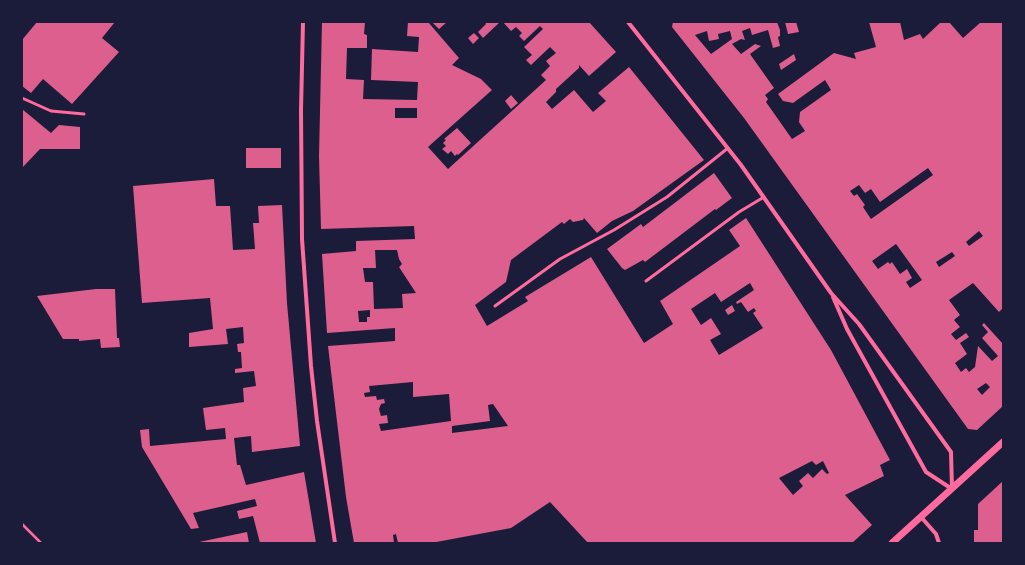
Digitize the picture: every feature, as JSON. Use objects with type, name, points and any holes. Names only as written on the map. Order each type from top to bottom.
[{"type":"street","points":[[303,22],[301,110],[302,240],[311,366],[317,421],[335,543]]},
{"type":"street","points":[[628,22],[728,148],[831,293],[859,324],[951,452],[952,489]]},
{"type":"street","points":[[831,293],[847,330],[926,472],[952,489]]},
{"type":"street","points":[[892,543],[1003,442]]},
{"type":"street","points":[[921,517],[936,534],[940,543]]},
{"type":"lane","points":[[22,98],[51,111],[84,114]]},
{"type":"lane","points":[[495,306],[560,259],[614,230],[667,197],[728,148]]},
{"type":"lane","points":[[646,281],[739,212],[764,197]]},
{"type":"path","points":[[22,524],[41,543]]},
{"type":"building","points":[[37,22],[115,22],[102,38],[119,52],[72,104],[43,79],[31,93],[22,86],[22,40]]},
{"type":"building","points":[[322,22],[365,22],[364,34],[367,35],[367,48],[347,48],[346,79],[364,80],[363,99],[417,100],[418,82],[371,80],[372,49],[418,52],[419,37],[407,36],[408,22],[428,22],[459,58],[452,65],[481,79],[492,90],[428,147],[448,169],[546,80],[541,75],[550,66],[546,61],[556,53],[550,47],[531,65],[526,60],[532,55],[524,47],[543,29],[540,26],[524,41],[519,36],[522,33],[516,27],[511,31],[503,22],[589,22],[616,52],[589,76],[579,65],[579,68],[556,89],[556,92],[546,102],[552,109],[574,90],[593,112],[606,101],[598,93],[629,67],[704,160],[633,211],[612,221],[597,233],[584,218],[583,220],[573,222],[570,219],[564,224],[562,222],[511,260],[506,282],[475,305],[487,326],[528,301],[525,297],[591,257],[644,343],[673,324],[660,301],[740,246],[729,230],[746,218],[831,350],[890,460],[880,465],[884,476],[845,495],[872,525],[852,543],[588,543],[550,502],[511,528],[431,543],[398,543],[396,534],[393,535],[394,543],[354,543],[346,497],[328,346],[395,341],[395,328],[327,333],[322,254],[356,251],[356,241],[415,239],[414,226],[321,229],[319,156]],"holes":[[[395,108],[417,108],[417,118],[395,118]],[[375,250],[397,250],[402,264],[399,267],[416,293],[402,294],[403,308],[374,309],[373,282],[365,282],[363,268],[376,268]],[[750,283],[754,290],[736,302],[737,304],[741,302],[748,312],[754,308],[756,311],[753,313],[763,328],[719,355],[710,340],[721,334],[711,318],[701,325],[691,309],[715,293],[721,302]],[[370,310],[370,317],[367,317],[367,322],[359,322],[358,311]],[[413,382],[413,397],[449,394],[451,421],[381,431],[379,424],[388,423],[387,415],[381,416],[379,409],[381,404],[385,403],[384,399],[377,400],[376,396],[365,397],[364,393],[370,392],[369,386]],[[493,404],[508,426],[452,433],[452,426],[490,421],[488,405]],[[812,461],[816,465],[823,461],[829,473],[827,474],[822,469],[813,478],[808,473],[799,481],[803,486],[793,495],[779,478]]]},
{"type":"building","points":[[432,22],[447,22],[439,29]]},
{"type":"building","points":[[485,22],[500,22],[483,38],[478,32],[486,24]]},
{"type":"building","points":[[673,22],[777,22],[780,30],[780,36],[778,37],[780,46],[773,48],[768,30],[752,35],[750,28],[742,31],[745,40],[741,39],[732,44],[741,54],[755,44],[761,46],[750,54],[774,88],[765,95],[768,99],[766,102],[792,139],[805,131],[799,122],[800,112],[831,90],[825,80],[793,103],[783,101],[778,94],[834,53],[856,59],[854,53],[876,47],[869,22],[900,22],[904,40],[920,34],[923,39],[941,22],[949,22],[963,38],[981,22],[1003,22],[1003,308],[999,312],[973,283],[949,300],[960,315],[954,320],[960,327],[951,334],[956,340],[966,333],[969,337],[960,343],[967,354],[955,363],[961,372],[966,368],[969,372],[975,367],[978,346],[992,361],[998,356],[982,338],[988,332],[982,325],[984,323],[1003,344],[1003,406],[977,430],[968,429],[744,118],[672,27]],"holes":[[[707,31],[709,41],[719,39],[718,34],[730,31],[732,39],[711,54],[695,35]],[[928,168],[933,175],[871,219],[863,207],[865,205],[857,194],[854,196],[850,191],[859,185],[865,193],[871,189],[880,202]],[[979,231],[983,236],[969,246],[966,242]],[[896,244],[922,280],[910,288],[906,282],[912,278],[907,269],[900,274],[892,262],[890,264],[888,262],[878,269],[872,261]],[[952,252],[955,256],[939,267],[936,262]],[[986,383],[990,387],[982,395],[977,389]]]},
{"type":"building","points":[[785,22],[796,22],[799,32],[788,34]]},
{"type":"building","points":[[474,33],[479,38],[473,44],[468,38]]},
{"type":"building","points":[[794,54],[796,60],[781,70],[779,64]]},
{"type":"building","points":[[511,95],[518,103],[511,109],[505,101]]},
{"type":"building","points":[[22,109],[51,133],[59,125],[80,127],[80,149],[40,149],[22,168]]},
{"type":"building","points":[[457,128],[471,143],[455,156],[451,151],[448,154],[442,149],[446,146],[443,143],[446,140],[444,139]]},
{"type":"building","points":[[246,148],[281,148],[281,168],[246,168]]},
{"type":"building","points":[[714,173],[732,198],[716,210],[715,209],[645,262],[643,260],[625,270],[622,268],[607,249],[641,224],[643,227]]},
{"type":"building","points":[[214,179],[216,206],[230,206],[233,250],[255,249],[253,223],[259,223],[258,206],[282,205],[287,303],[300,446],[252,452],[251,436],[234,438],[237,465],[240,465],[246,485],[304,472],[316,543],[260,543],[253,516],[239,519],[237,511],[257,506],[255,499],[193,513],[199,528],[191,529],[142,447],[140,430],[149,429],[150,446],[226,439],[225,428],[206,430],[203,408],[244,402],[243,388],[256,386],[254,371],[235,373],[235,369],[242,368],[241,352],[238,352],[237,344],[244,343],[243,327],[226,329],[228,344],[189,347],[189,333],[213,329],[210,298],[142,303],[133,186]]},
{"type":"building","points":[[96,289],[115,289],[117,338],[119,338],[120,347],[101,348],[100,339],[79,341],[79,339],[63,339],[37,296]]},
{"type":"building","points":[[732,305],[735,311],[728,315],[725,310]]},
{"type":"building","points":[[1003,481],[1003,543],[974,543],[974,530],[978,530],[978,504]]},
{"type":"building","points":[[247,532],[249,543],[199,542]]}]
